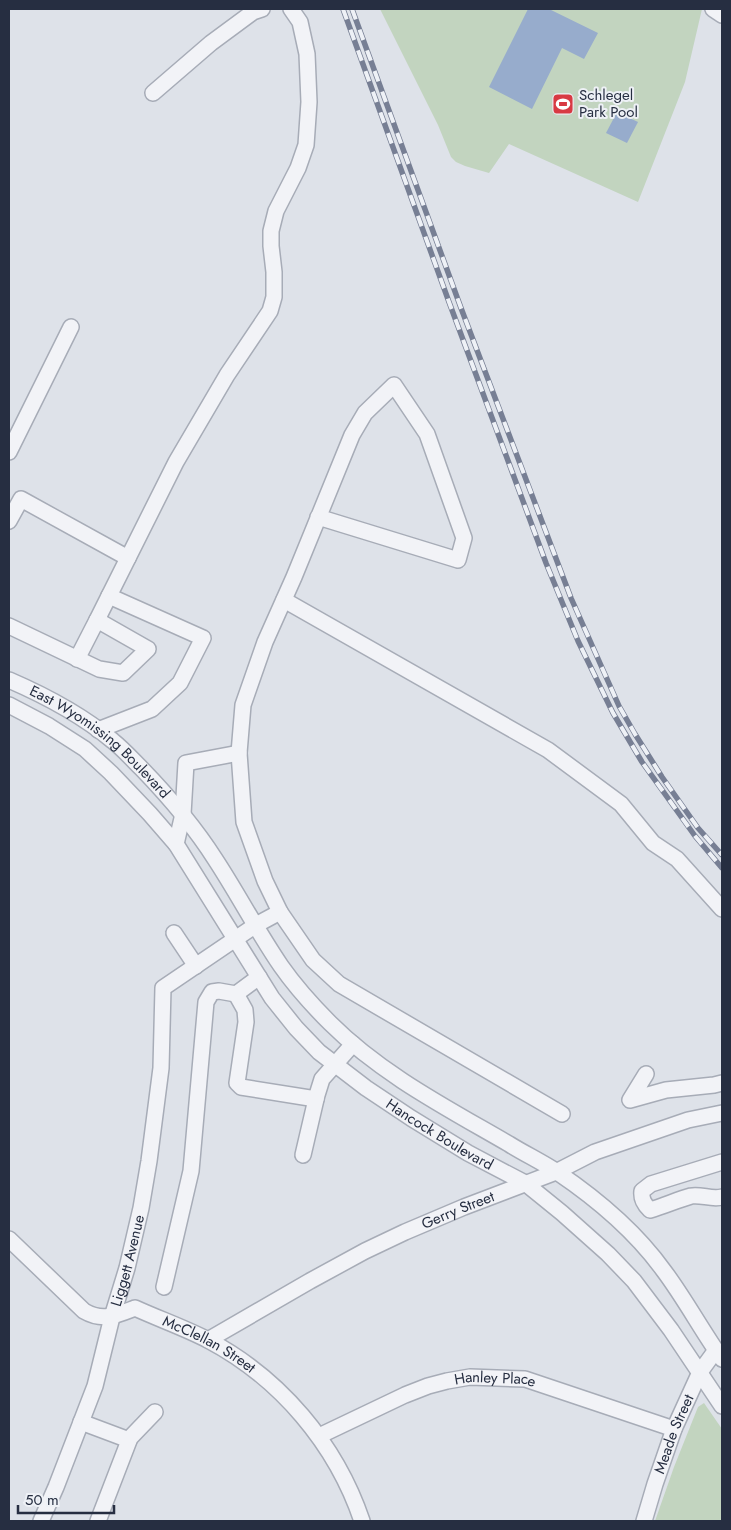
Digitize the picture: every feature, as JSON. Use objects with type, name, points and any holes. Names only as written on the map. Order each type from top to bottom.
[{"type":"street","points":[[153,93],[211,43],[253,12],[262,9]]},
{"type":"street","points":[[77,659],[176,462],[227,375],[270,311],[274,298],[271,231],[276,211],[298,168],[306,145],[309,102],[307,54],[300,22],[291,9]]},
{"type":"street","points":[[713,9],[722,15]]},
{"type":"street","points":[[9,452],[71,327]]},
{"type":"street","points":[[318,516],[458,560],[464,538],[427,434],[394,385],[365,412],[352,435],[318,516],[284,600],[266,642],[243,704],[239,753],[244,822],[265,881],[280,912],[313,960],[338,984],[562,1114]]},
{"type":"street","points":[[9,521],[21,499],[128,558]]},
{"type":"street","points":[[98,730],[152,709],[180,683],[203,638],[109,596]]},
{"type":"street","points":[[284,600],[548,750],[621,804],[653,843],[677,858],[722,909]]},
{"type":"street","points":[[9,626],[99,670],[123,673],[148,648],[97,620]]},
{"type":"street","name":"East Wyomissing Boulevard","points":[[9,680],[36,691],[69,710],[114,741],[182,814]]},
{"type":"street","name":"East Wyomissing Boulevard","points":[[9,705],[49,726],[84,749],[111,773],[176,844]]},
{"type":"street","points":[[176,844],[182,814],[186,763],[239,753]]},
{"type":"street","name":"Hancock Boulevard","points":[[182,814],[214,858],[282,967],[330,1024],[353,1044],[415,1089],[556,1172],[610,1214],[664,1270],[719,1355]]},
{"type":"street","name":"Hancock Boulevard","points":[[176,844],[272,998],[296,1028],[320,1052],[366,1088],[411,1118],[525,1184],[569,1219],[608,1254],[634,1281],[671,1330],[722,1406]]},
{"type":"street","points":[[174,933],[196,966],[256,925],[280,912]]},
{"type":"street","name":"Liggett Avenue","points":[[41,1521],[95,1386],[142,1205],[161,1068],[164,988],[196,966]]},
{"type":"street","points":[[164,1287],[191,1171],[206,1002],[212,992],[220,991],[236,994],[259,977]]},
{"type":"street","points":[[236,994],[244,1010],[246,1022],[238,1083],[241,1087],[316,1099]]},
{"type":"street","points":[[303,1155],[322,1079],[353,1044]]},
{"type":"street","points":[[646,1074],[630,1100],[666,1090],[714,1086],[722,1083]]},
{"type":"street","name":"Gerry Street","points":[[208,1340],[365,1251],[464,1207],[556,1172],[595,1152],[688,1120],[722,1113]]},
{"type":"street","points":[[722,1162],[651,1184],[642,1191],[641,1197],[645,1206],[650,1210],[692,1196],[722,1197]]},
{"type":"street","points":[[9,1239],[84,1311],[91,1315],[112,1317]]},
{"type":"street","name":"McClellan Street","points":[[112,1317],[135,1308],[208,1340],[238,1359],[268,1382],[292,1404],[319,1436],[340,1468],[362,1521]]},
{"type":"street","name":"Meade Street","points":[[644,1521],[674,1429],[700,1372],[719,1355]]},
{"type":"street","name":"Hanley Place","points":[[319,1436],[428,1386],[447,1381],[481,1377],[525,1379],[674,1429]]},
{"type":"street","points":[[98,1521],[129,1440],[138,1428],[155,1412]]},
{"type":"street","points":[[81,1422],[129,1440]]},
{"type":"green space","name":"Schlegel Park Pool","points":[[380,9],[702,9],[685,82],[638,202],[509,144],[489,173],[456,162],[451,157],[438,125]]},
{"type":"green space","points":[[704,1403],[722,1429],[722,1521],[655,1521],[698,1407]]},
{"type":"water","points":[[528,9],[549,9],[598,33],[584,59],[562,48],[532,109],[489,87]]},
{"type":"water","points":[[617,112],[638,122],[627,143],[606,133]]},
{"type":"railway","points":[[343,9],[546,563],[578,641],[613,713],[642,762],[695,836],[722,868]]},
{"type":"railway","points":[[352,9],[461,308],[571,598],[619,706],[635,734],[662,777],[698,828],[722,855]]},
{"type":"place","name":"Schlegel Park Pool","points":[[563,104]]}]
